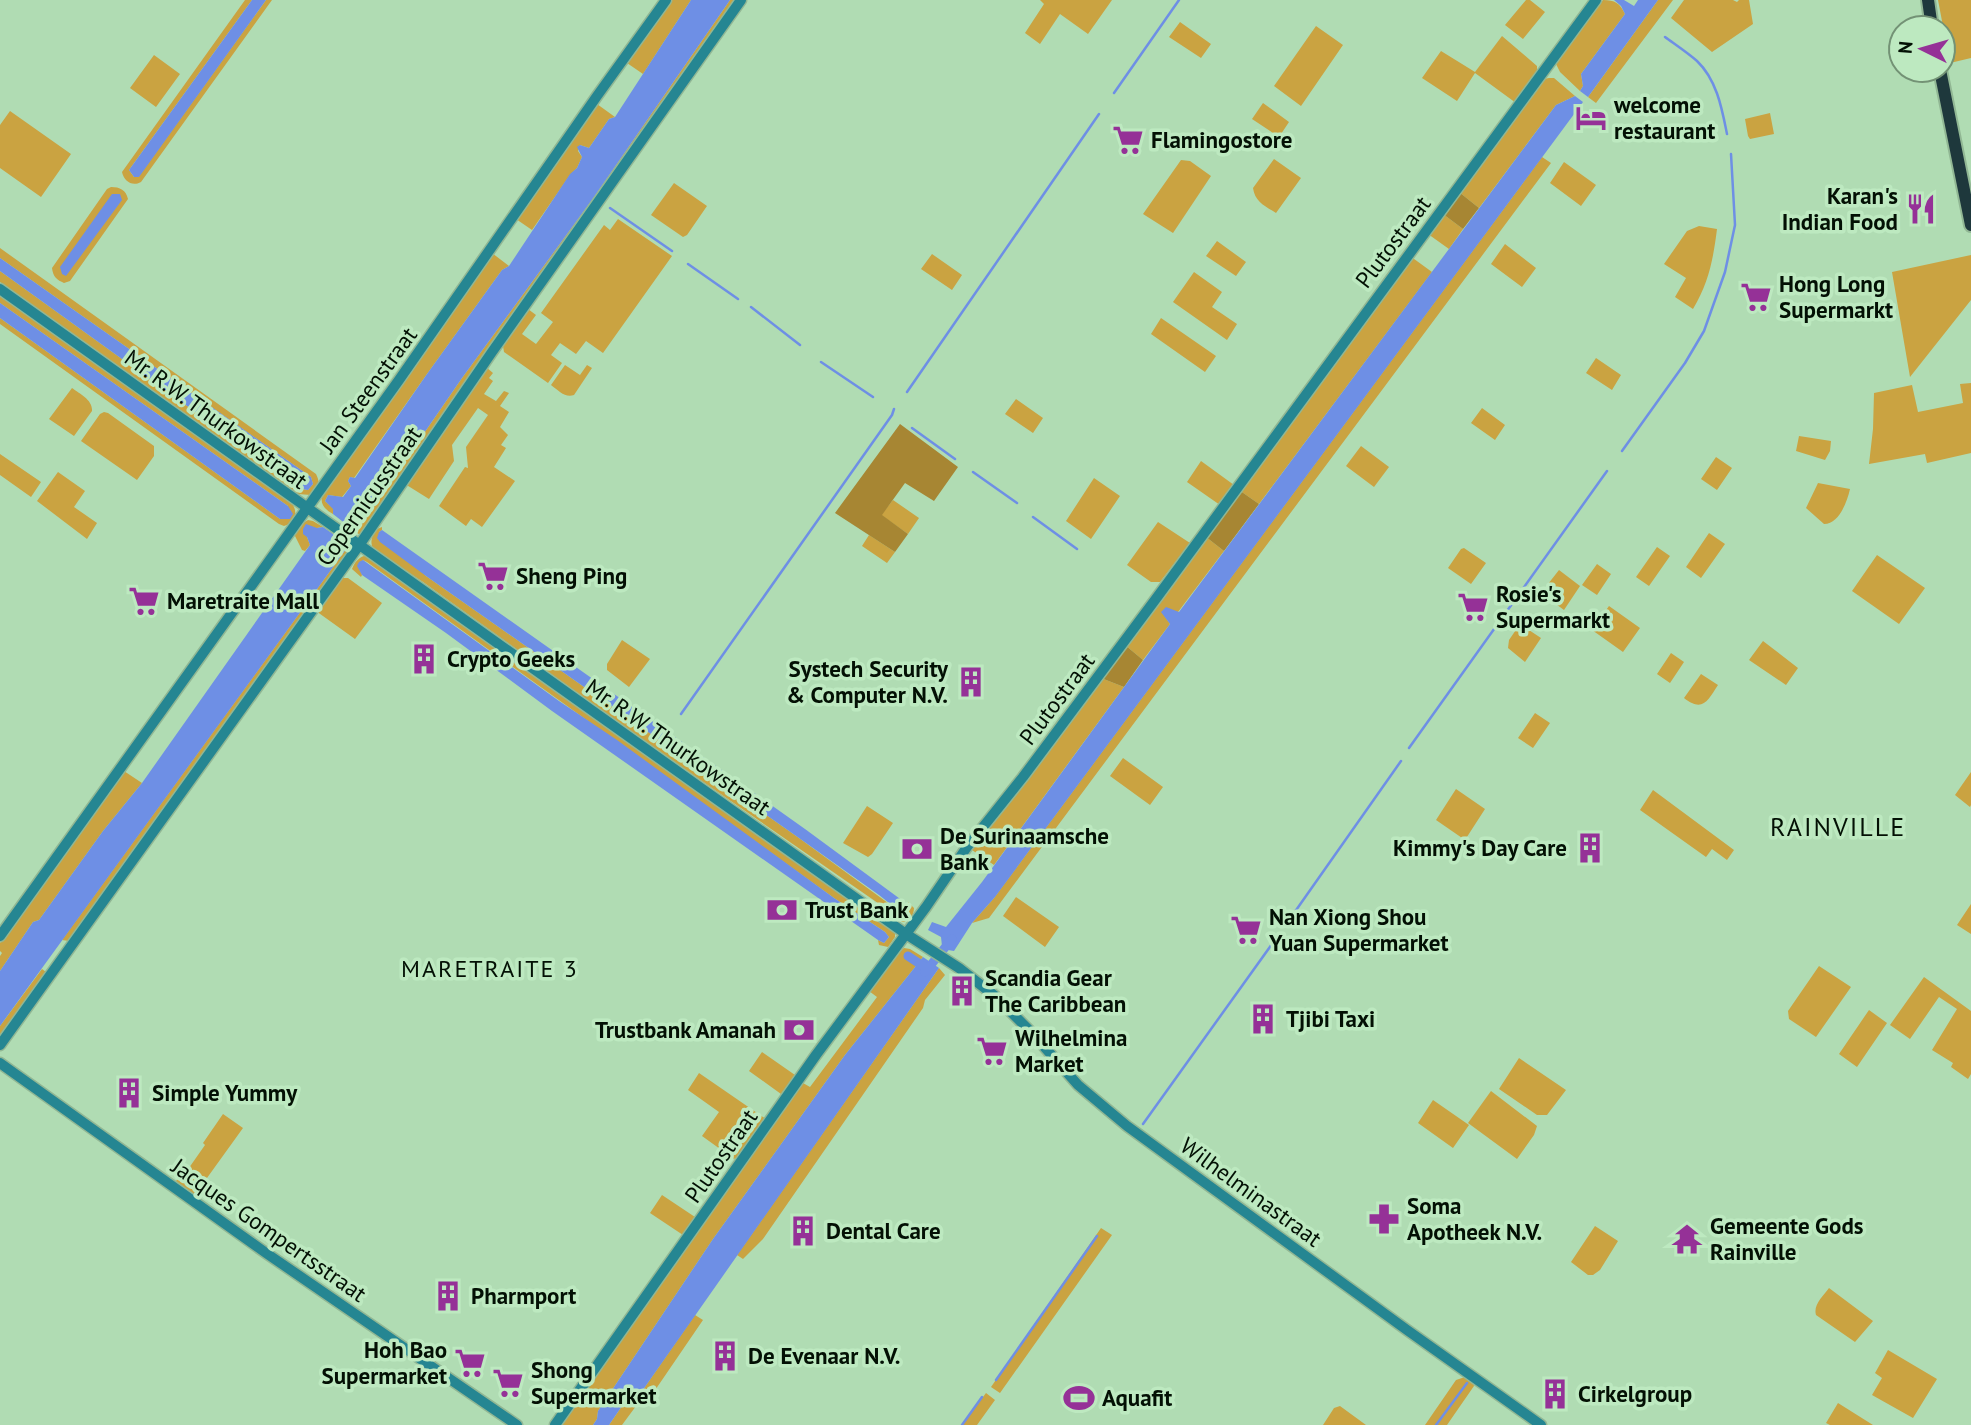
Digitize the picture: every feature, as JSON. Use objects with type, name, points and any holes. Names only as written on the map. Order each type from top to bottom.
[{"type":"main road","points":[[1943,84],[1971,225]]},
{"type":"street","name":"Jan Steenstraat","points":[[0,936],[308,509],[666,0]]},
{"type":"street","name":"Copernicusstraat","points":[[0,1045],[741,0]]},
{"type":"street","name":"Plutostraat","points":[[555,1425],[816,1055],[968,847],[1158,596],[1596,0]]},
{"type":"street","name":"Mr. R.W. Thurkowstraat","points":[[0,289],[906,934],[958,968]]},
{"type":"street","name":"Wilhelminastraat","points":[[958,968],[995,996],[1078,1085],[1127,1126],[1541,1425]]},
{"type":"street","name":"Jacques Gompertsstraat","points":[[0,1063],[266,1253],[517,1425]]},
{"type":"shaded area","points":[[245,0],[252,0],[129,170],[134,177],[139,176],[266,0],[272,0],[141,182],[129,182],[122,172]]},
{"type":"shaded area","points":[[671,0],[691,0],[643,74],[627,63]]},
{"type":"shaded area","points":[[730,0],[738,0],[360,535],[356,532],[462,378],[594,197]]},
{"type":"shaded area","points":[[1040,0],[1112,0],[1088,34],[1060,14],[1040,44],[1025,33],[1044,4]]},
{"type":"shaded area","points":[[1526,0],[1530,0],[1545,12],[1523,39],[1505,25]]},
{"type":"shaded area","points":[[1603,0],[1617,3],[1625,14],[1581,74],[1583,86],[1580,91],[1560,72],[1556,64]]},
{"type":"shaded area","points":[[1658,0],[1673,0],[1596,103],[1588,97]]},
{"type":"shaded area","points":[[1684,0],[1749,0],[1753,24],[1712,52],[1671,18]]},
{"type":"shaded area","points":[[1938,0],[1971,0],[1971,58],[1957,61],[1957,14],[1941,14]]},
{"type":"shaded area","points":[[1180,22],[1211,44],[1201,58],[1169,37]]},
{"type":"shaded area","points":[[1316,26],[1343,45],[1301,106],[1274,86]]},
{"type":"shaded area","points":[[1502,36],[1537,66],[1537,75],[1516,103],[1475,73],[1457,101],[1422,78],[1441,51],[1475,72]]},
{"type":"shaded area","points":[[154,55],[180,74],[156,107],[130,88]]},
{"type":"shaded area","points":[[1554,78],[1575,96],[1556,105],[1479,208],[1459,192],[1544,79]]},
{"type":"shaded area","points":[[1263,103],[1289,122],[1279,137],[1252,119]]},
{"type":"shaded area","points":[[597,104],[615,117],[609,119],[589,148],[580,145],[578,151],[582,157],[577,168],[532,230],[516,219]]},
{"type":"shaded area","points":[[10,111],[71,154],[41,197],[0,168],[0,125]]},
{"type":"shaded area","points":[[1770,113],[1774,134],[1750,139],[1745,119]]},
{"type":"shaded area","points":[[1542,157],[1551,163],[989,918],[972,923],[994,898]]},
{"type":"shaded area","points":[[1274,159],[1301,178],[1276,213],[1258,200],[1253,188]]},
{"type":"shaded area","points":[[1181,160],[1190,161],[1211,176],[1173,233],[1143,214]]},
{"type":"shaded area","points":[[1564,162],[1596,185],[1581,206],[1550,183]]},
{"type":"shaded area","points":[[674,183],[707,206],[683,237],[651,215]]},
{"type":"shaded area","points":[[111,187],[122,190],[128,199],[70,281],[62,282],[54,276],[52,268]]},
{"type":"shaded area","points":[[1459,192],[1479,208],[1463,229],[1443,214]]},
{"type":"shaded area","points":[[1443,214],[1463,229],[1449,249],[1428,234]]},
{"type":"shaded area","points":[[618,219],[672,256],[603,353],[586,341],[576,354],[560,343],[551,355],[562,363],[548,383],[504,352],[503,346],[528,309],[536,315],[522,334],[536,344],[553,322],[541,313],[604,225],[610,230]]},
{"type":"shaded area","points":[[1699,226],[1717,229],[1709,270],[1693,309],[1675,297],[1686,278],[1664,264],[1687,231]]},
{"type":"shaded area","points":[[1217,241],[1246,262],[1236,276],[1206,256]]},
{"type":"shaded area","points":[[1505,244],[1536,268],[1522,287],[1491,264]]},
{"type":"shaded area","points":[[0,248],[316,474],[318,483],[315,490],[311,495],[298,494],[0,282],[0,271],[302,489],[308,490],[313,484],[311,477],[0,258]]},
{"type":"shaded area","points":[[492,253],[509,266],[502,270],[354,478],[350,477],[348,481],[351,486],[342,497],[328,495],[325,501],[334,509],[333,514],[322,503],[323,493]]},
{"type":"shaded area","points":[[932,254],[962,275],[952,290],[921,269]]},
{"type":"shaded area","points":[[1971,255],[1971,300],[1910,377],[1892,272]]},
{"type":"shaded area","points":[[1410,256],[1432,272],[1259,504],[1239,490]]},
{"type":"shaded area","points":[[1194,272],[1222,292],[1212,307],[1237,324],[1227,340],[1173,302]]},
{"type":"shaded area","points":[[0,295],[291,502],[295,509],[294,519],[284,526],[279,524],[0,324],[0,318],[280,519],[288,506],[0,303]]},
{"type":"shaded area","points":[[1161,318],[1216,356],[1205,372],[1151,334]]},
{"type":"shaded area","points":[[1596,358],[1621,375],[1612,390],[1586,373]]},
{"type":"shaded area","points":[[565,365],[580,375],[587,365],[592,368],[571,396],[559,392],[551,385]]},
{"type":"shaded area","points":[[486,367],[493,373],[489,378],[493,381],[484,394],[496,401],[504,391],[509,393],[500,406],[509,412],[500,427],[508,435],[501,445],[506,448],[494,467],[515,481],[482,527],[471,519],[466,526],[439,506],[465,467],[468,468],[466,447],[488,415],[478,408],[452,445],[454,461],[429,499],[405,484]]},
{"type":"shaded area","points":[[1971,383],[1971,453],[1927,463],[1925,454],[1869,464],[1874,393],[1912,385],[1918,412],[1963,403],[1960,384]]},
{"type":"shaded area","points":[[72,388],[88,400],[92,407],[92,411],[74,436],[49,419]]},
{"type":"shaded area","points":[[1016,399],[1043,418],[1033,433],[1005,414]]},
{"type":"shaded area","points":[[1482,408],[1505,425],[1495,440],[1471,423]]},
{"type":"shaded area","points":[[104,412],[154,446],[154,456],[137,480],[81,441]]},
{"type":"shaded area","points":[[900,424],[958,467],[934,501],[905,483],[882,515],[908,534],[895,552],[835,513]]},
{"type":"shaded area","points":[[1799,436],[1831,441],[1825,460],[1796,451]]},
{"type":"shaded area","points":[[1361,446],[1389,467],[1374,487],[1346,466]]},
{"type":"shaded area","points":[[0,454],[41,482],[31,497],[0,475]]},
{"type":"shaded area","points":[[1716,457],[1732,468],[1717,490],[1701,479]]},
{"type":"shaded area","points":[[1201,461],[1234,485],[1220,505],[1187,482]]},
{"type":"shaded area","points":[[58,472],[85,491],[74,507],[97,523],[87,539],[37,501]]},
{"type":"shaded area","points":[[1094,478],[1120,496],[1091,539],[1066,521]]},
{"type":"shaded area","points":[[1818,483],[1850,489],[1842,511],[1829,523],[1824,524],[1806,508]]},
{"type":"shaded area","points":[[1239,490],[1259,504],[1224,551],[1206,537]]},
{"type":"shaded area","points":[[893,500],[919,518],[908,534],[881,515]]},
{"type":"shaded area","points":[[308,520],[323,527],[317,528],[307,537],[310,545],[305,551],[294,534]]},
{"type":"shaded area","points":[[1158,522],[1190,543],[1160,582],[1151,582],[1127,565]]},
{"type":"shaded area","points":[[382,527],[379,532],[426,576],[903,914],[908,908],[908,902],[914,908],[911,918],[902,922],[374,550],[373,536],[377,529]]},
{"type":"shaded area","points":[[1709,533],[1725,544],[1701,578],[1686,567]]},
{"type":"shaded area","points":[[869,535],[895,552],[887,563],[862,546]]},
{"type":"shaded area","points":[[1206,537],[1224,551],[1178,612],[1162,612],[1170,624],[1143,660],[1125,645]]},
{"type":"shaded area","points":[[349,545],[352,548],[69,941],[62,940]]},
{"type":"shaded area","points":[[1657,547],[1670,556],[1649,586],[1636,577]]},
{"type":"shaded area","points":[[1464,548],[1486,563],[1471,584],[1448,568]]},
{"type":"shaded area","points":[[1877,555],[1925,588],[1899,624],[1852,591]]},
{"type":"shaded area","points":[[364,556],[370,557],[891,928],[895,937],[888,947],[879,945],[878,940],[884,943],[889,937],[885,932],[363,560],[358,566],[361,577],[352,569]]},
{"type":"shaded area","points":[[1597,564],[1611,574],[1597,595],[1582,585]]},
{"type":"shaded area","points":[[1559,570],[1580,586],[1564,610],[1547,595],[1548,584]]},
{"type":"shaded area","points":[[343,578],[348,578],[382,603],[355,639],[316,611]]},
{"type":"shaded area","points":[[1609,606],[1640,628],[1623,652],[1592,630]]},
{"type":"shaded area","points":[[1520,624],[1541,638],[1525,662],[1508,648],[1509,640]]},
{"type":"shaded area","points":[[622,640],[650,659],[629,687],[607,670],[607,664]]},
{"type":"shaded area","points":[[1763,641],[1798,668],[1786,685],[1749,660]]},
{"type":"shaded area","points":[[1125,645],[1143,660],[1124,687],[1101,678]]},
{"type":"shaded area","points":[[1671,653],[1684,662],[1670,683],[1657,674]]},
{"type":"shaded area","points":[[1701,674],[1718,685],[1704,703],[1696,704],[1684,698]]},
{"type":"shaded area","points":[[1101,678],[1124,687],[994,865],[972,850]]},
{"type":"shaded area","points":[[1535,713],[1550,723],[1533,748],[1518,738]]},
{"type":"shaded area","points":[[1123,758],[1163,787],[1150,805],[1110,776]]},
{"type":"shaded area","points":[[124,771],[142,783],[103,831],[39,920],[33,922],[0,971],[0,943]]},
{"type":"shaded area","points":[[1971,772],[1971,805],[1970,807],[1955,795]]},
{"type":"shaded area","points":[[1456,789],[1485,809],[1465,840],[1436,820]]},
{"type":"shaded area","points":[[1653,790],[1734,850],[1727,860],[1712,849],[1706,857],[1640,810]]},
{"type":"shaded area","points":[[867,806],[893,823],[868,857],[843,843]]},
{"type":"shaded area","points":[[1016,897],[1059,927],[1045,947],[1003,916]]},
{"type":"shaded area","points":[[1971,904],[1971,934],[1957,925]]},
{"type":"shaded area","points":[[904,948],[923,957],[845,1055],[713,1239],[598,1411],[593,1425],[561,1425],[803,1083],[810,1087],[877,997],[869,991]]},
{"type":"shaded area","points":[[1819,966],[1851,987],[1816,1037],[1789,1019],[1788,1011]]},
{"type":"shaded area","points":[[939,968],[945,975],[925,1000],[923,1008],[763,1239],[743,1259],[737,1255]]},
{"type":"shaded area","points":[[42,969],[46,972],[0,1037],[0,1026]]},
{"type":"shaded area","points":[[1924,977],[1971,1011],[1971,1074],[1968,1079],[1951,1067],[1953,1063],[1932,1050],[1957,1009],[1939,997],[1910,1039],[1890,1025]]},
{"type":"shaded area","points":[[1869,1010],[1887,1023],[1857,1067],[1839,1054]]},
{"type":"shaded area","points":[[762,1052],[795,1075],[781,1094],[749,1071]]},
{"type":"shaded area","points":[[1519,1058],[1566,1090],[1547,1115],[1537,1115],[1499,1089]]},
{"type":"shaded area","points":[[699,1073],[766,1119],[740,1155],[734,1159],[702,1136],[719,1112],[688,1090]]},
{"type":"shaded area","points":[[1491,1091],[1537,1126],[1517,1159],[1468,1123]]},
{"type":"shaded area","points":[[1433,1100],[1469,1125],[1453,1148],[1418,1123]]},
{"type":"shaded area","points":[[223,1114],[243,1128],[194,1196],[175,1183],[180,1174],[184,1175],[205,1145],[203,1143]]},
{"type":"shaded area","points":[[662,1195],[695,1217],[683,1235],[650,1213]]},
{"type":"shaded area","points":[[1595,1226],[1618,1241],[1600,1270],[1588,1275],[1571,1262]]},
{"type":"shaded area","points":[[1101,1228],[1112,1235],[1000,1393],[991,1387]]},
{"type":"shaded area","points":[[1829,1288],[1873,1321],[1855,1342],[1816,1315],[1817,1304]]},
{"type":"shaded area","points":[[695,1315],[703,1320],[647,1402],[639,1402],[622,1425],[609,1425],[622,1406],[633,1404]]},
{"type":"shaded area","points":[[1888,1350],[1937,1379],[1913,1418],[1872,1395],[1882,1378],[1875,1373]]},
{"type":"shaded area","points":[[1465,1377],[1473,1382],[1474,1386],[1447,1425],[1425,1425],[1456,1380]]},
{"type":"shaded area","points":[[986,1393],[995,1400],[977,1425],[962,1425]]},
{"type":"shaded area","points":[[1838,1403],[1873,1425],[1826,1423]]},
{"type":"shaded area","points":[[1340,1406],[1366,1425],[1323,1425],[1334,1408]]},
{"type":"water","points":[[252,0],[266,0],[139,177],[134,177],[129,170]]},
{"type":"water","points":[[691,0],[730,0],[356,532],[333,514],[333,509],[325,501],[328,495],[343,497],[351,486],[348,481],[350,477],[355,478],[502,270],[509,266],[570,174],[577,168],[582,157],[577,147],[580,145],[589,148],[609,119],[615,117]]},
{"type":"water","points":[[1614,0],[1624,0],[1634,6],[1638,0],[1658,0],[1588,97],[1580,91],[1583,86],[1581,74],[1625,14]]},
{"type":"water","points":[[1575,96],[1583,102],[995,897],[972,923],[954,951],[942,946],[941,937],[928,930],[932,922],[946,927],[982,882],[1170,624],[1161,612],[1166,607],[1179,612],[1556,105]]},
{"type":"water","points":[[112,194],[120,194],[122,200],[66,276],[62,274],[60,267]]},
{"type":"water","points":[[0,258],[311,477],[313,484],[308,490],[302,489],[0,271]]},
{"type":"water","points":[[0,303],[288,506],[293,514],[290,519],[280,519],[0,318]]},
{"type":"water","points":[[306,524],[323,527],[349,545],[0,1026],[0,971],[33,922],[39,920],[103,831],[142,783],[310,545],[303,534]]},
{"type":"water","points":[[382,530],[805,829],[909,908],[903,914],[426,576],[380,542],[377,538]]},
{"type":"water","points":[[363,560],[889,937],[884,943],[878,940],[362,575],[357,566]]},
{"type":"water","points":[[923,957],[939,968],[633,1404],[622,1406],[609,1425],[593,1425],[598,1411],[713,1239],[845,1055]]},
{"type":"waterway","points":[[1114,93],[1179,0]]},
{"type":"waterway","points":[[1665,37],[1704,69],[1718,95],[1727,134]]},
{"type":"waterway","points":[[907,392],[1099,114]]},
{"type":"waterway","points":[[1622,451],[1685,363],[1704,331],[1725,272],[1735,225],[1731,154]]},
{"type":"waterway","points":[[610,208],[672,251]]},
{"type":"waterway","points":[[688,264],[738,299]]},
{"type":"waterway","points":[[751,307],[800,345]]},
{"type":"waterway","points":[[821,362],[873,397]]},
{"type":"waterway","points":[[681,714],[894,409]]},
{"type":"waterway","points":[[912,428],[955,459]]},
{"type":"waterway","points":[[1409,748],[1607,471]]},
{"type":"waterway","points":[[973,472],[1017,503]]},
{"type":"waterway","points":[[1033,517],[1077,549]]},
{"type":"waterway","points":[[1287,923],[1401,761]]},
{"type":"waterway","points":[[925,972],[952,939]]},
{"type":"waterway","points":[[1143,1124],[1272,944]]},
{"type":"waterway","points":[[908,956],[926,968]]},
{"type":"waterway","points":[[996,1380],[1097,1236]]},
{"type":"waterway","points":[[1436,1425],[1467,1383]]},
{"type":"waterway","points":[[962,1425],[982,1397]]},
{"type":"place","name":"welcome restaurant","points":[[1591,118]]},
{"type":"place","name":"Flamingostore","points":[[1128,140]]},
{"type":"place","name":"Karan's Indian Food","points":[[1921,209]]},
{"type":"place","name":"Hong Long Supermarkt","points":[[1756,297]]},
{"type":"place","name":"Sheng Ping","points":[[493,576]]},
{"type":"place","name":"Maretraite Mall","points":[[144,601]]},
{"type":"place","name":"Rosie's Supermarkt","points":[[1473,607]]},
{"type":"place","name":"Crypto Geeks","points":[[424,659]]},
{"type":"place","name":"Systech Security & Computer N.V.","points":[[971,682]]},
{"type":"place","name":"Kimmy's Day Care","points":[[1590,848]]},
{"type":"place","name":"De Surinaamsche Bank","points":[[917,849]]},
{"type":"place","name":"Trust Bank","points":[[782,910]]},
{"type":"place","name":"Nan Xiong Shou Yuan Supermarket","points":[[1246,930]]},
{"type":"place","name":"Scandia Gear The Caribbean","points":[[962,991]]},
{"type":"place","name":"Tjibi Taxi","points":[[1263,1019]]},
{"type":"place","name":"Trustbank Amanah","points":[[799,1030]]},
{"type":"place","name":"Wilhelmina Market","points":[[992,1051]]},
{"type":"place","name":"Simple Yummy","points":[[129,1093]]},
{"type":"place","name":"Soma Apotheek N.V.","points":[[1384,1219]]},
{"type":"place","name":"Dental Care","points":[[803,1231]]},
{"type":"place","name":"Gemeente Gods Rainville","points":[[1687,1239]]},
{"type":"place","name":"Pharmport","points":[[448,1296]]},
{"type":"place","name":"De Evenaar N.V.","points":[[725,1356]]},
{"type":"place","name":"Hoh Bao Supermarket","points":[[470,1363]]},
{"type":"place","name":"Shong Supermarket","points":[[508,1383]]},
{"type":"place","name":"Cirkelgroup","points":[[1555,1394]]},
{"type":"place","name":"Aquafit","points":[[1079,1398]]},
{"type":"district","name":"RAINVILLE","points":[[1838,827]]},
{"type":"district","name":"MARETRAITE 3","points":[[490,969]]}]
